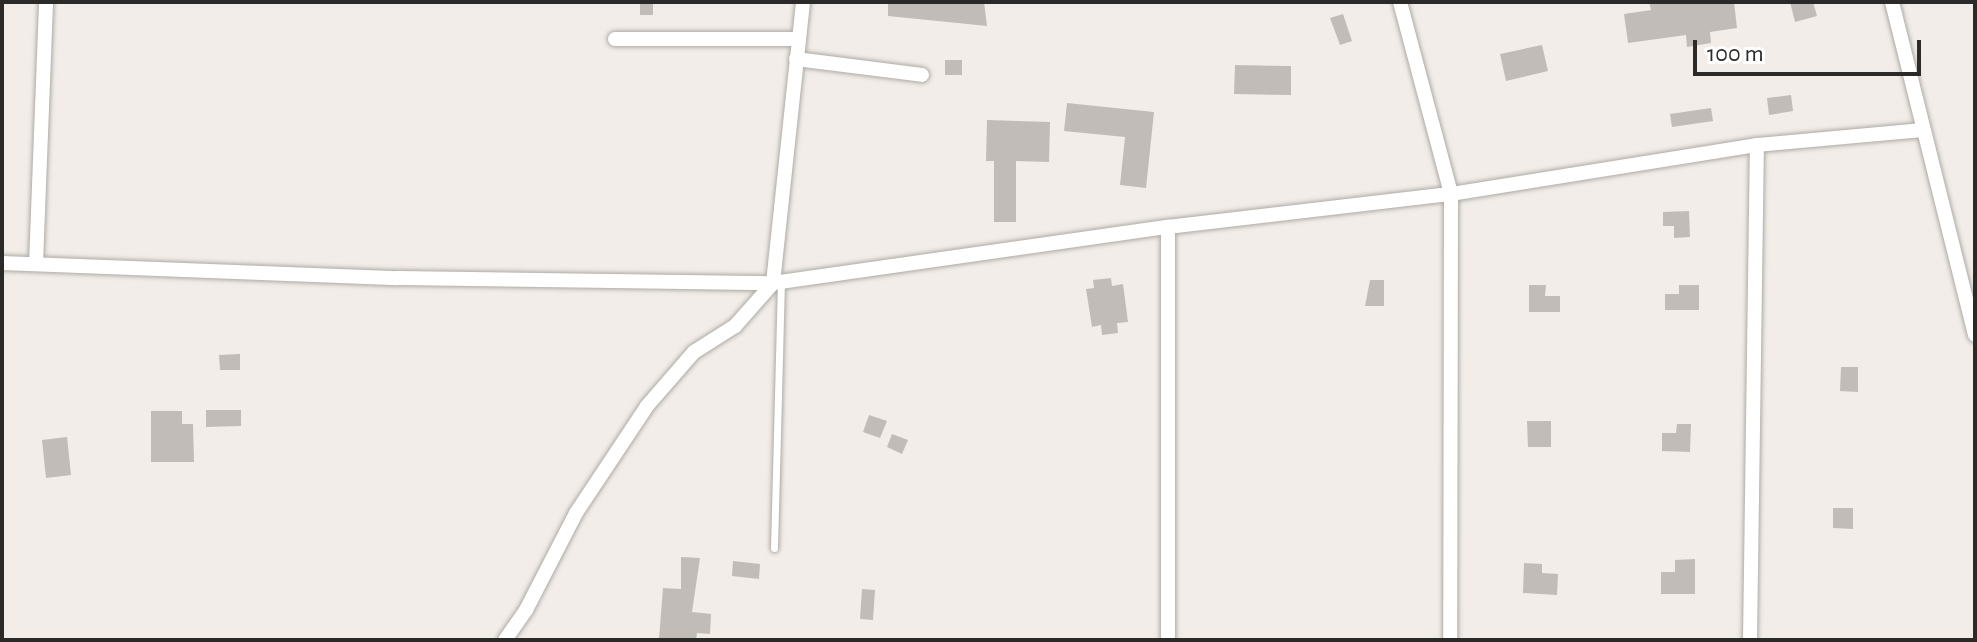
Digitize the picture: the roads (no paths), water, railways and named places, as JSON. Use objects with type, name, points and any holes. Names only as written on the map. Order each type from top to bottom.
[{"type":"street","points":[[36,264],[46,2]]},
{"type":"street","points":[[505,640],[526,610],[576,513],[647,406],[694,352],[735,326],[777,283],[803,2]]},
{"type":"street","points":[[1400,2],[1451,194],[1450,640]]},
{"type":"street","points":[[1892,2],[1921,130],[1970,292],[1975,335]]},
{"type":"street","points":[[615,39],[798,39]]},
{"type":"street","points":[[796,59],[922,75]]},
{"type":"street","points":[[2,263],[398,278],[777,283],[1168,227],[1451,194],[1757,145],[1921,130]]},
{"type":"street","points":[[1750,640],[1757,145]]},
{"type":"street","points":[[1168,227],[1168,640]]},
{"type":"lane","points":[[774,548],[777,283]]}]
